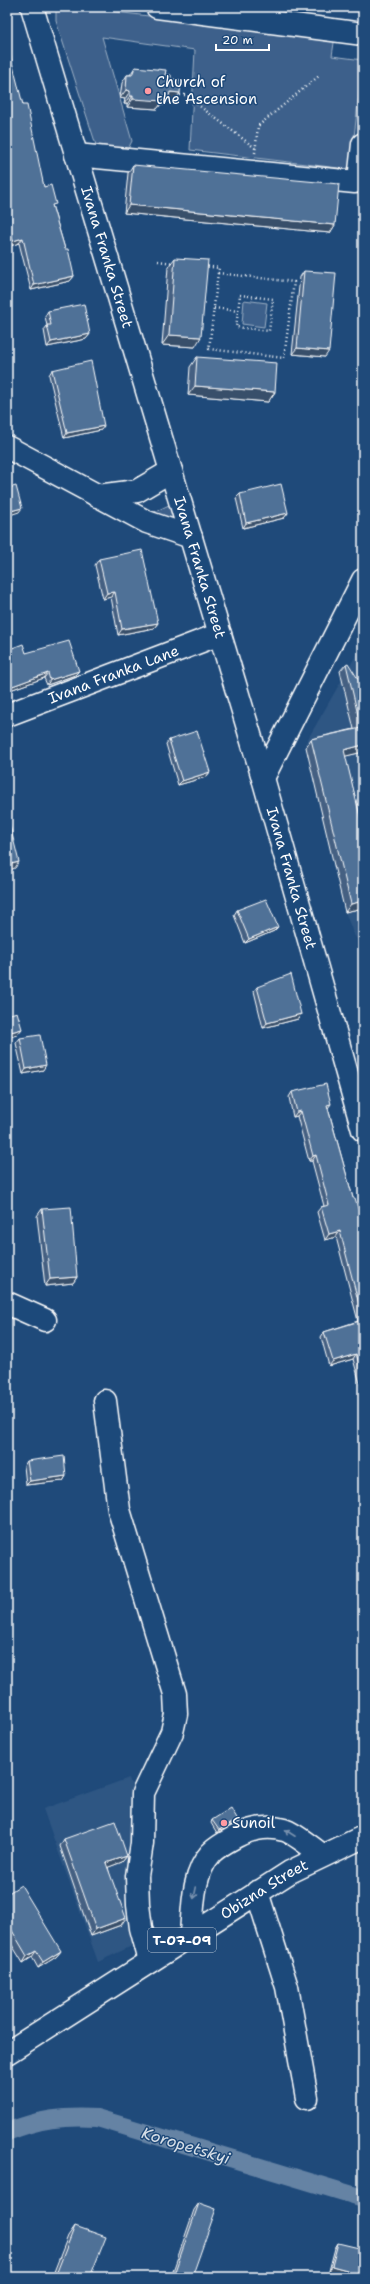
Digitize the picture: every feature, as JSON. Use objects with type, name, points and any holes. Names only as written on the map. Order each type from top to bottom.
[{"type":"street","name":"Ivana Franka Street","points":[[32,7],[263,778],[363,1130]]},
{"type":"street","points":[[157,7],[363,34]]},
{"type":"street","points":[[76,155],[355,182],[359,180],[363,144]]},
{"type":"street","points":[[7,448],[147,522],[191,537]]},
{"type":"street","points":[[97,496],[137,491],[171,471]]},
{"type":"street","points":[[263,778],[363,580]]},
{"type":"street","name":"Ivana Franka Lane","points":[[7,714],[220,634]]},
{"type":"street","points":[[7,1303],[45,1320]]},
{"type":"street","points":[[105,1401],[119,1510],[175,1694],[176,1714],[172,1732],[143,1793],[142,1843],[137,1876],[138,1905],[141,1928],[150,1961]]},
{"type":"street","points":[[191,1935],[193,1897],[197,1881],[211,1853],[222,1845],[249,1830],[265,1828],[284,1830],[322,1855]]},
{"type":"street","name":"Obizna Street","points":[[7,2053],[257,1892],[322,1855],[363,1837]]},
{"type":"street","points":[[257,1892],[287,1987],[297,2033],[307,2098]]},
{"type":"path","points":[[253,172],[258,126],[320,75]]},
{"type":"path","points":[[175,94],[185,95],[256,149]]},
{"type":"path","points":[[158,261],[181,264]]},
{"type":"path","points":[[196,266],[219,268],[218,273],[209,349],[284,358],[294,282],[218,273]]},
{"type":"path","points":[[240,295],[273,299],[269,331],[236,327],[238,311],[240,295]]},
{"type":"path","points":[[214,308],[238,311]]},
{"type":"shaded area","points":[[74,7],[331,38],[334,43],[332,56],[363,60],[351,163],[347,169],[190,150],[195,50],[102,37],[132,141],[128,149],[97,148],[56,21],[56,9]]},
{"type":"shaded area","points":[[244,300],[267,303],[264,327],[242,324]]},
{"type":"shaded area","points":[[171,504],[183,531],[146,516]]},
{"type":"shaded area","points":[[363,643],[363,947],[354,935],[345,912],[305,744]]},
{"type":"shaded area","points":[[129,1778],[138,1805],[138,1943],[98,1962],[43,1809]]},
{"type":"building","points":[[10,54],[23,105],[27,105],[44,187],[51,185],[56,204],[52,205],[65,249],[68,249],[74,276],[34,285],[23,238],[13,241],[7,216],[7,55]]},
{"type":"building","name":"Church of the Ascension","points":[[135,67],[166,70],[165,75],[171,75],[171,79],[181,80],[180,93],[170,92],[169,97],[164,96],[163,101],[133,99],[133,96],[130,96],[130,91],[126,90],[127,75],[132,75]]},
{"type":"building","points":[[133,165],[339,184],[335,225],[129,205]]},
{"type":"building","points":[[175,258],[208,260],[201,337],[169,335]]},
{"type":"building","points":[[304,271],[336,273],[329,351],[297,348]]},
{"type":"building","points":[[84,304],[90,334],[51,342],[47,325],[51,325],[48,311]]},
{"type":"building","points":[[197,357],[277,363],[275,392],[195,386]]},
{"type":"building","points":[[91,361],[104,426],[67,433],[52,370]]},
{"type":"building","points":[[7,484],[8,488],[16,486],[22,508],[7,512]]},
{"type":"building","points":[[281,484],[288,513],[246,523],[240,494]]},
{"type":"building","points":[[142,550],[158,623],[122,629],[115,592],[107,593],[99,559]]},
{"type":"building","points":[[69,641],[79,671],[50,680],[48,673],[7,688],[7,650],[23,644],[26,653]]},
{"type":"building","points":[[348,663],[363,687],[363,745],[344,750],[363,825],[363,901],[351,904],[311,739],[361,728],[346,664]]},
{"type":"building","points":[[197,731],[210,772],[182,781],[169,740]]},
{"type":"building","points":[[7,814],[19,862],[7,865]]},
{"type":"building","points":[[266,899],[278,927],[249,939],[237,910]]},
{"type":"building","points":[[291,974],[301,1014],[267,1023],[257,987]]},
{"type":"building","points":[[17,1012],[22,1029],[7,1033],[7,1015]]},
{"type":"building","points":[[40,1035],[46,1065],[26,1069],[20,1038]]},
{"type":"building","points":[[326,1084],[331,1104],[327,1105],[353,1198],[355,1198],[363,1225],[363,1320],[340,1231],[329,1234],[321,1207],[329,1205],[316,1155],[313,1156],[301,1111],[297,1112],[292,1092]]},
{"type":"building","points":[[71,1207],[77,1277],[50,1279],[42,1209]]},
{"type":"building","points":[[363,1320],[363,1376],[356,1354],[333,1361],[324,1332]]},
{"type":"building","points":[[64,1456],[66,1476],[30,1481],[27,1461]]},
{"type":"building","name":"Sunoil","points":[[231,1808],[238,1820],[219,1830],[212,1820]]},
{"type":"building","points":[[115,1821],[127,1856],[106,1863],[126,1918],[96,1929],[64,1839]]},
{"type":"building","points":[[21,1885],[61,1951],[43,1962],[36,1951],[27,1956],[7,1922],[7,1901],[9,1900],[7,1898],[7,1894]]},
{"type":"building","points":[[199,2203],[216,2209],[192,2277],[173,2277]]},
{"type":"building","points":[[75,2226],[106,2237],[90,2277],[55,2277]]},
{"type":"building","points":[[338,2243],[363,2249],[363,2274],[361,2274],[360,2277],[346,2276],[347,2270],[332,2266]]},
{"type":"waterway","name":"Koropetskyi","points":[[7,2132],[51,2119],[97,2118],[363,2198]]},
{"type":"place","name":"Church of the Ascension","points":[[148,91]]},
{"type":"place","name":"Sunoil","points":[[224,1823]]}]
